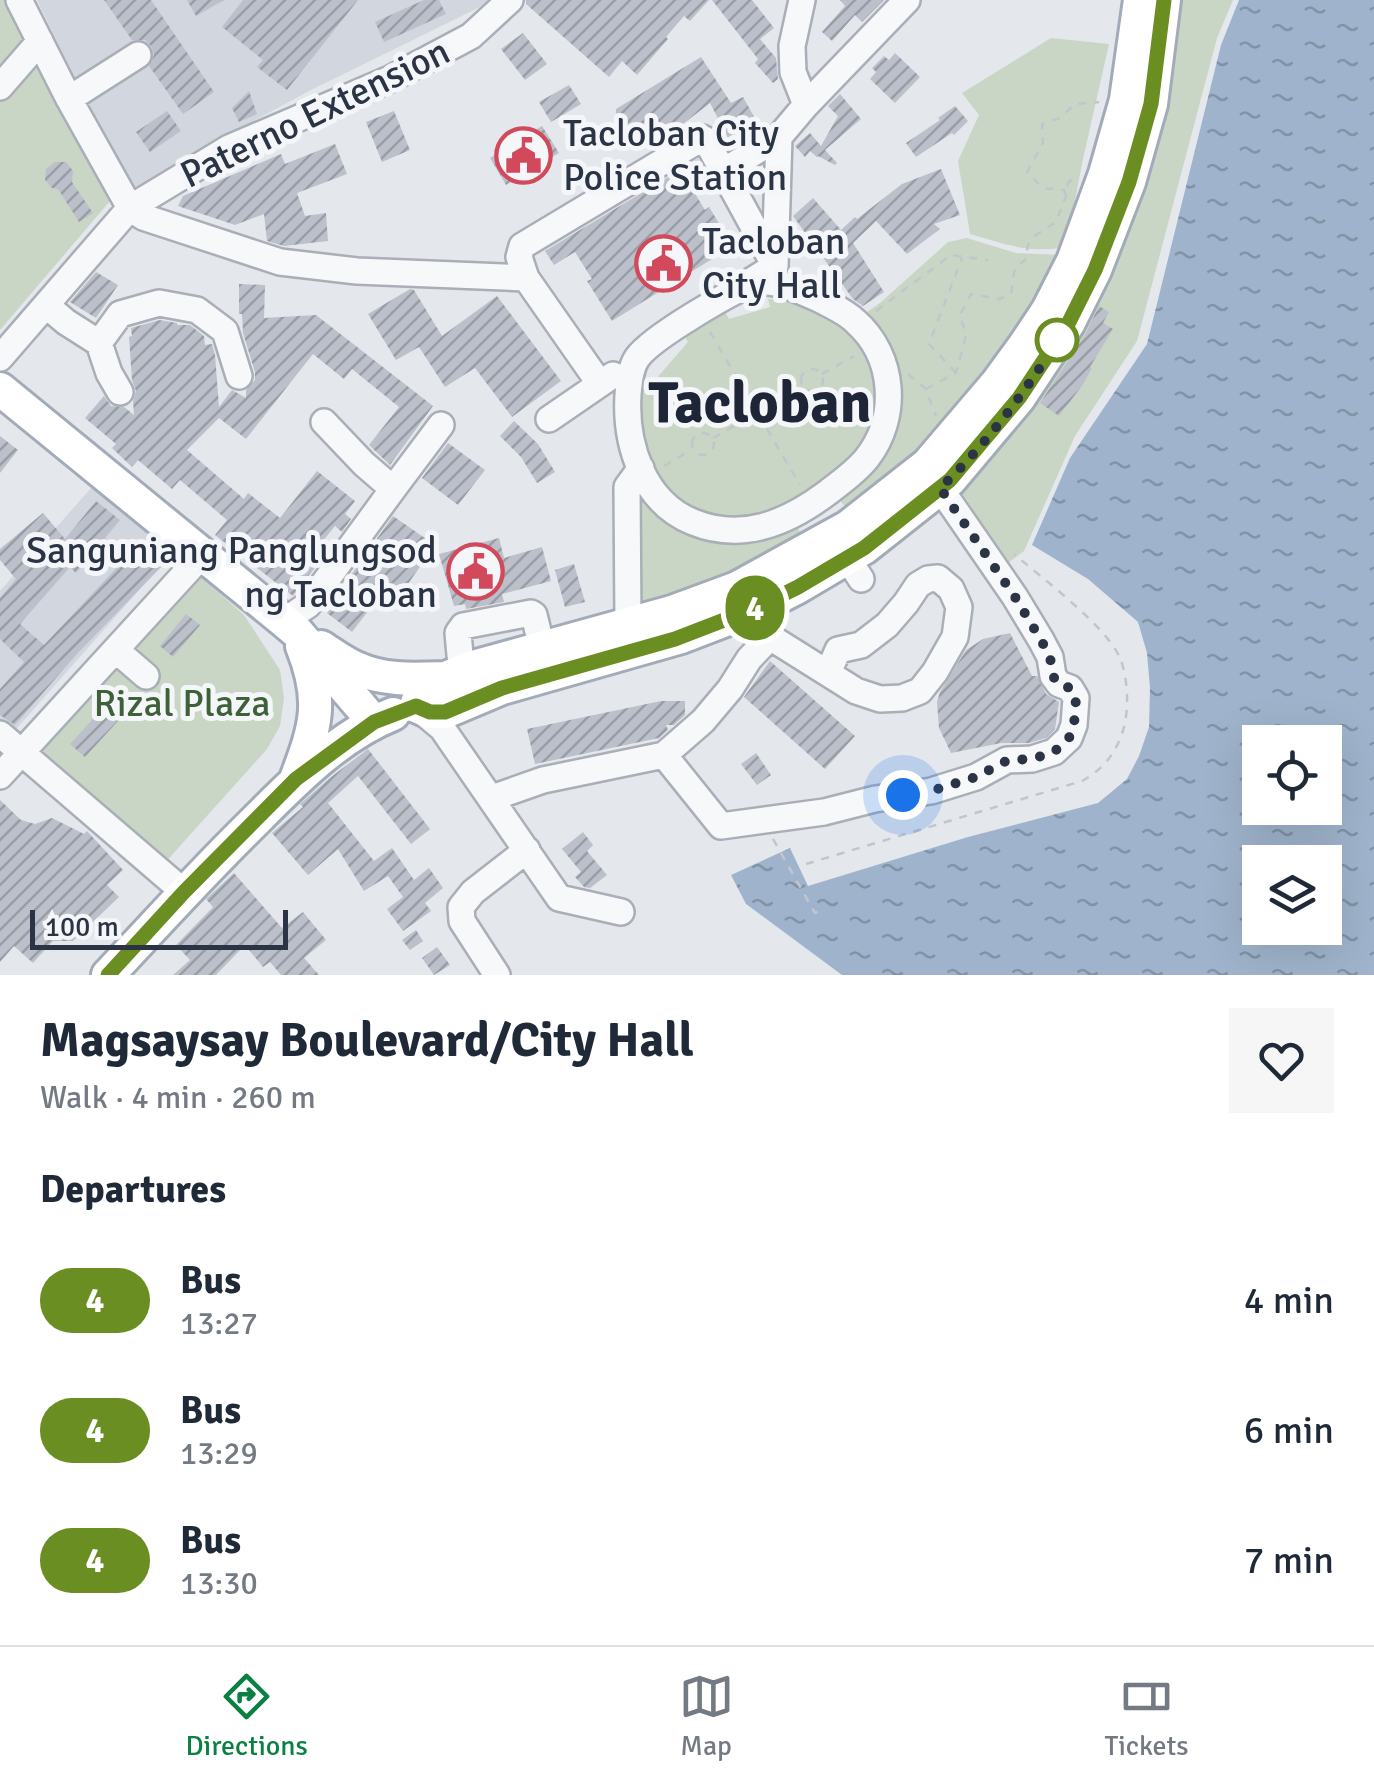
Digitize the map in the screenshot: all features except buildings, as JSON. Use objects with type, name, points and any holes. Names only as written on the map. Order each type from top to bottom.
[{"type":"main road","points":[[845,554],[997,383],[1048,310],[1073,261],[1105,174],[1126,100],[1140,0]]},
{"type":"main road","points":[[0,389],[291,626],[354,668],[409,680],[675,639],[759,609],[940,488],[1019,398],[1068,324],[1095,270],[1129,182],[1151,104],[1164,0]]},
{"type":"main road","points":[[108,975],[296,779],[374,722],[416,706],[430,712],[445,712],[502,688],[546,661],[628,624],[672,612],[759,609]]},
{"type":"main road","points":[[291,626],[374,722]]},
{"type":"main road","points":[[291,626],[312,670],[316,714],[296,779]]},
{"type":"main road","points":[[416,706],[422,689],[455,674]]},
{"type":"street","points":[[20,0],[130,208],[144,216],[280,262],[357,271],[526,278]]},
{"type":"street","name":"Paterno Extension","points":[[0,358],[130,208],[229,148],[390,80],[471,36],[510,0]]},
{"type":"street","points":[[802,0],[792,59],[806,105]]},
{"type":"street","points":[[724,172],[779,137],[906,0]]},
{"type":"street","points":[[0,87],[40,42]]},
{"type":"street","points":[[70,99],[138,56]]},
{"type":"street","points":[[775,266],[779,137]]},
{"type":"street","points":[[600,384],[526,278],[519,257],[522,246],[702,138],[775,266]]},
{"type":"street","points":[[549,419],[656,341],[775,266]]},
{"type":"street","points":[[637,358],[631,372],[627,414],[630,438],[643,472],[671,511],[708,527],[740,530],[768,526],[811,504],[855,471],[876,445],[886,420],[887,372],[875,345],[858,323],[835,307],[784,284],[758,281],[740,288]]},
{"type":"street","points":[[99,342],[120,314],[158,303],[197,310],[225,330],[240,376]]},
{"type":"street","points":[[46,305],[99,342],[120,392]]},
{"type":"street","points":[[324,422],[392,490]]},
{"type":"street","points":[[291,626],[441,425]]},
{"type":"street","points":[[628,624],[627,487],[643,472]]},
{"type":"street","points":[[664,755],[721,826],[824,812],[875,798],[931,791],[976,777],[1008,760],[1032,759],[1054,752],[1069,738],[1076,698],[1070,688],[1058,684],[1041,640],[940,488]]},
{"type":"street","points":[[811,504],[845,554]]},
{"type":"street","points":[[811,504],[845,554]]},
{"type":"street","points":[[0,776],[203,554]]},
{"type":"street","points":[[759,609],[828,673],[856,691],[880,699],[902,698],[920,691],[955,637],[959,607],[951,589],[938,578],[918,585],[887,625],[861,645],[838,650],[828,673]]},
{"type":"street","points":[[492,798],[543,780],[664,755],[702,721],[749,659],[759,609]]},
{"type":"street","points":[[117,650],[146,676]]},
{"type":"street","points":[[416,706],[442,728],[559,898],[621,912]]},
{"type":"street","points":[[0,734],[184,892]]},
{"type":"street","points":[[498,975],[462,921],[461,907],[473,892],[528,850]]},
{"type":"path","points":[[940,426],[926,389],[956,374],[966,336],[960,315],[970,294],[999,299],[1011,294],[1014,272],[1024,260],[1028,245],[1056,222],[1066,196],[1064,190],[1043,188],[1027,172],[1043,143],[1042,124],[1060,118],[1075,104],[1102,102]]},
{"type":"path","points":[[858,323],[951,255],[988,260]]},
{"type":"path","points":[[956,374],[929,344],[962,257]]},
{"type":"path","points":[[699,314],[811,504]]},
{"type":"path","points":[[822,374],[875,345]]},
{"type":"path","points":[[802,387],[805,371],[812,369],[822,374]]},
{"type":"path","points":[[802,387],[810,392],[818,390],[823,385],[822,374]]},
{"type":"path","points":[[713,438],[802,387]]},
{"type":"path","points":[[707,433],[713,438],[715,445],[709,454],[698,454],[693,449],[696,435],[707,433]]},
{"type":"path","points":[[643,472],[693,449]]},
{"type":"path","points":[[762,820],[815,913],[824,908]]},
{"type":"shaded area","points":[[37,0],[488,0],[309,91],[130,193]]},
{"type":"shaded area","points":[[100,478],[178,546],[10,736],[0,728],[0,591]]},
{"type":"green space","points":[[0,0],[13,0],[110,201],[0,330]]},
{"type":"green space","points":[[1179,0],[1233,0],[1217,38],[1137,341],[1075,436],[1024,551],[1008,563],[957,485],[1105,282],[1122,249],[1139,189]]},
{"type":"green space","points":[[1051,38],[1109,44],[1066,247],[1029,249],[970,234],[958,161],[979,115],[962,93]]},
{"type":"green space","points":[[967,238],[1016,253],[1062,255],[1034,316],[922,449],[848,511],[839,499],[890,435],[863,315],[948,242]]},
{"type":"green space","points":[[768,299],[814,307],[860,342],[878,378],[875,416],[859,450],[812,490],[757,518],[712,518],[683,505],[661,484],[639,436],[641,397],[650,377],[655,380],[688,342],[684,335],[724,310],[729,319],[770,307]]},
{"type":"green space","points":[[641,489],[656,508],[797,526],[806,543],[642,610],[637,496]]},
{"type":"green space","name":"Rizal Plaza","points":[[182,560],[244,615],[280,670],[284,698],[280,726],[267,749],[163,865],[23,744]]},
{"type":"water","points":[[1239,0],[1374,0],[1374,975],[842,975],[746,904],[731,875],[790,848],[808,886],[968,837],[1098,803],[1127,779],[1139,756],[1149,727],[1150,688],[1147,653],[1138,622],[1088,579],[1032,545],[1070,458],[1147,344],[1221,45]]},
{"type":"bus line","name":"4","points":[[108,975],[296,779],[374,722],[416,706],[430,712],[445,712],[502,688],[675,639],[758,607],[864,548],[950,480],[1019,398],[1068,324],[1095,270],[1129,182],[1151,104],[1164,0]]},
{"type":"place","name":"Tacloban City Police Station","points":[[524,155]]},
{"type":"place","name":"Tacloban City Hall","points":[[663,263]]},
{"type":"place","name":"Sanguniang Panglungsod ng Tacloban","points":[[476,572]]},
{"type":"district","name":"Tacloban","points":[[760,403]]},
{"type":"route","points":[[903,795],[976,777],[1008,760],[1032,759],[1054,752],[1069,738],[1074,725],[1076,698],[1070,688],[1058,684],[1041,640],[940,488],[1019,398],[1057,340]]}]
